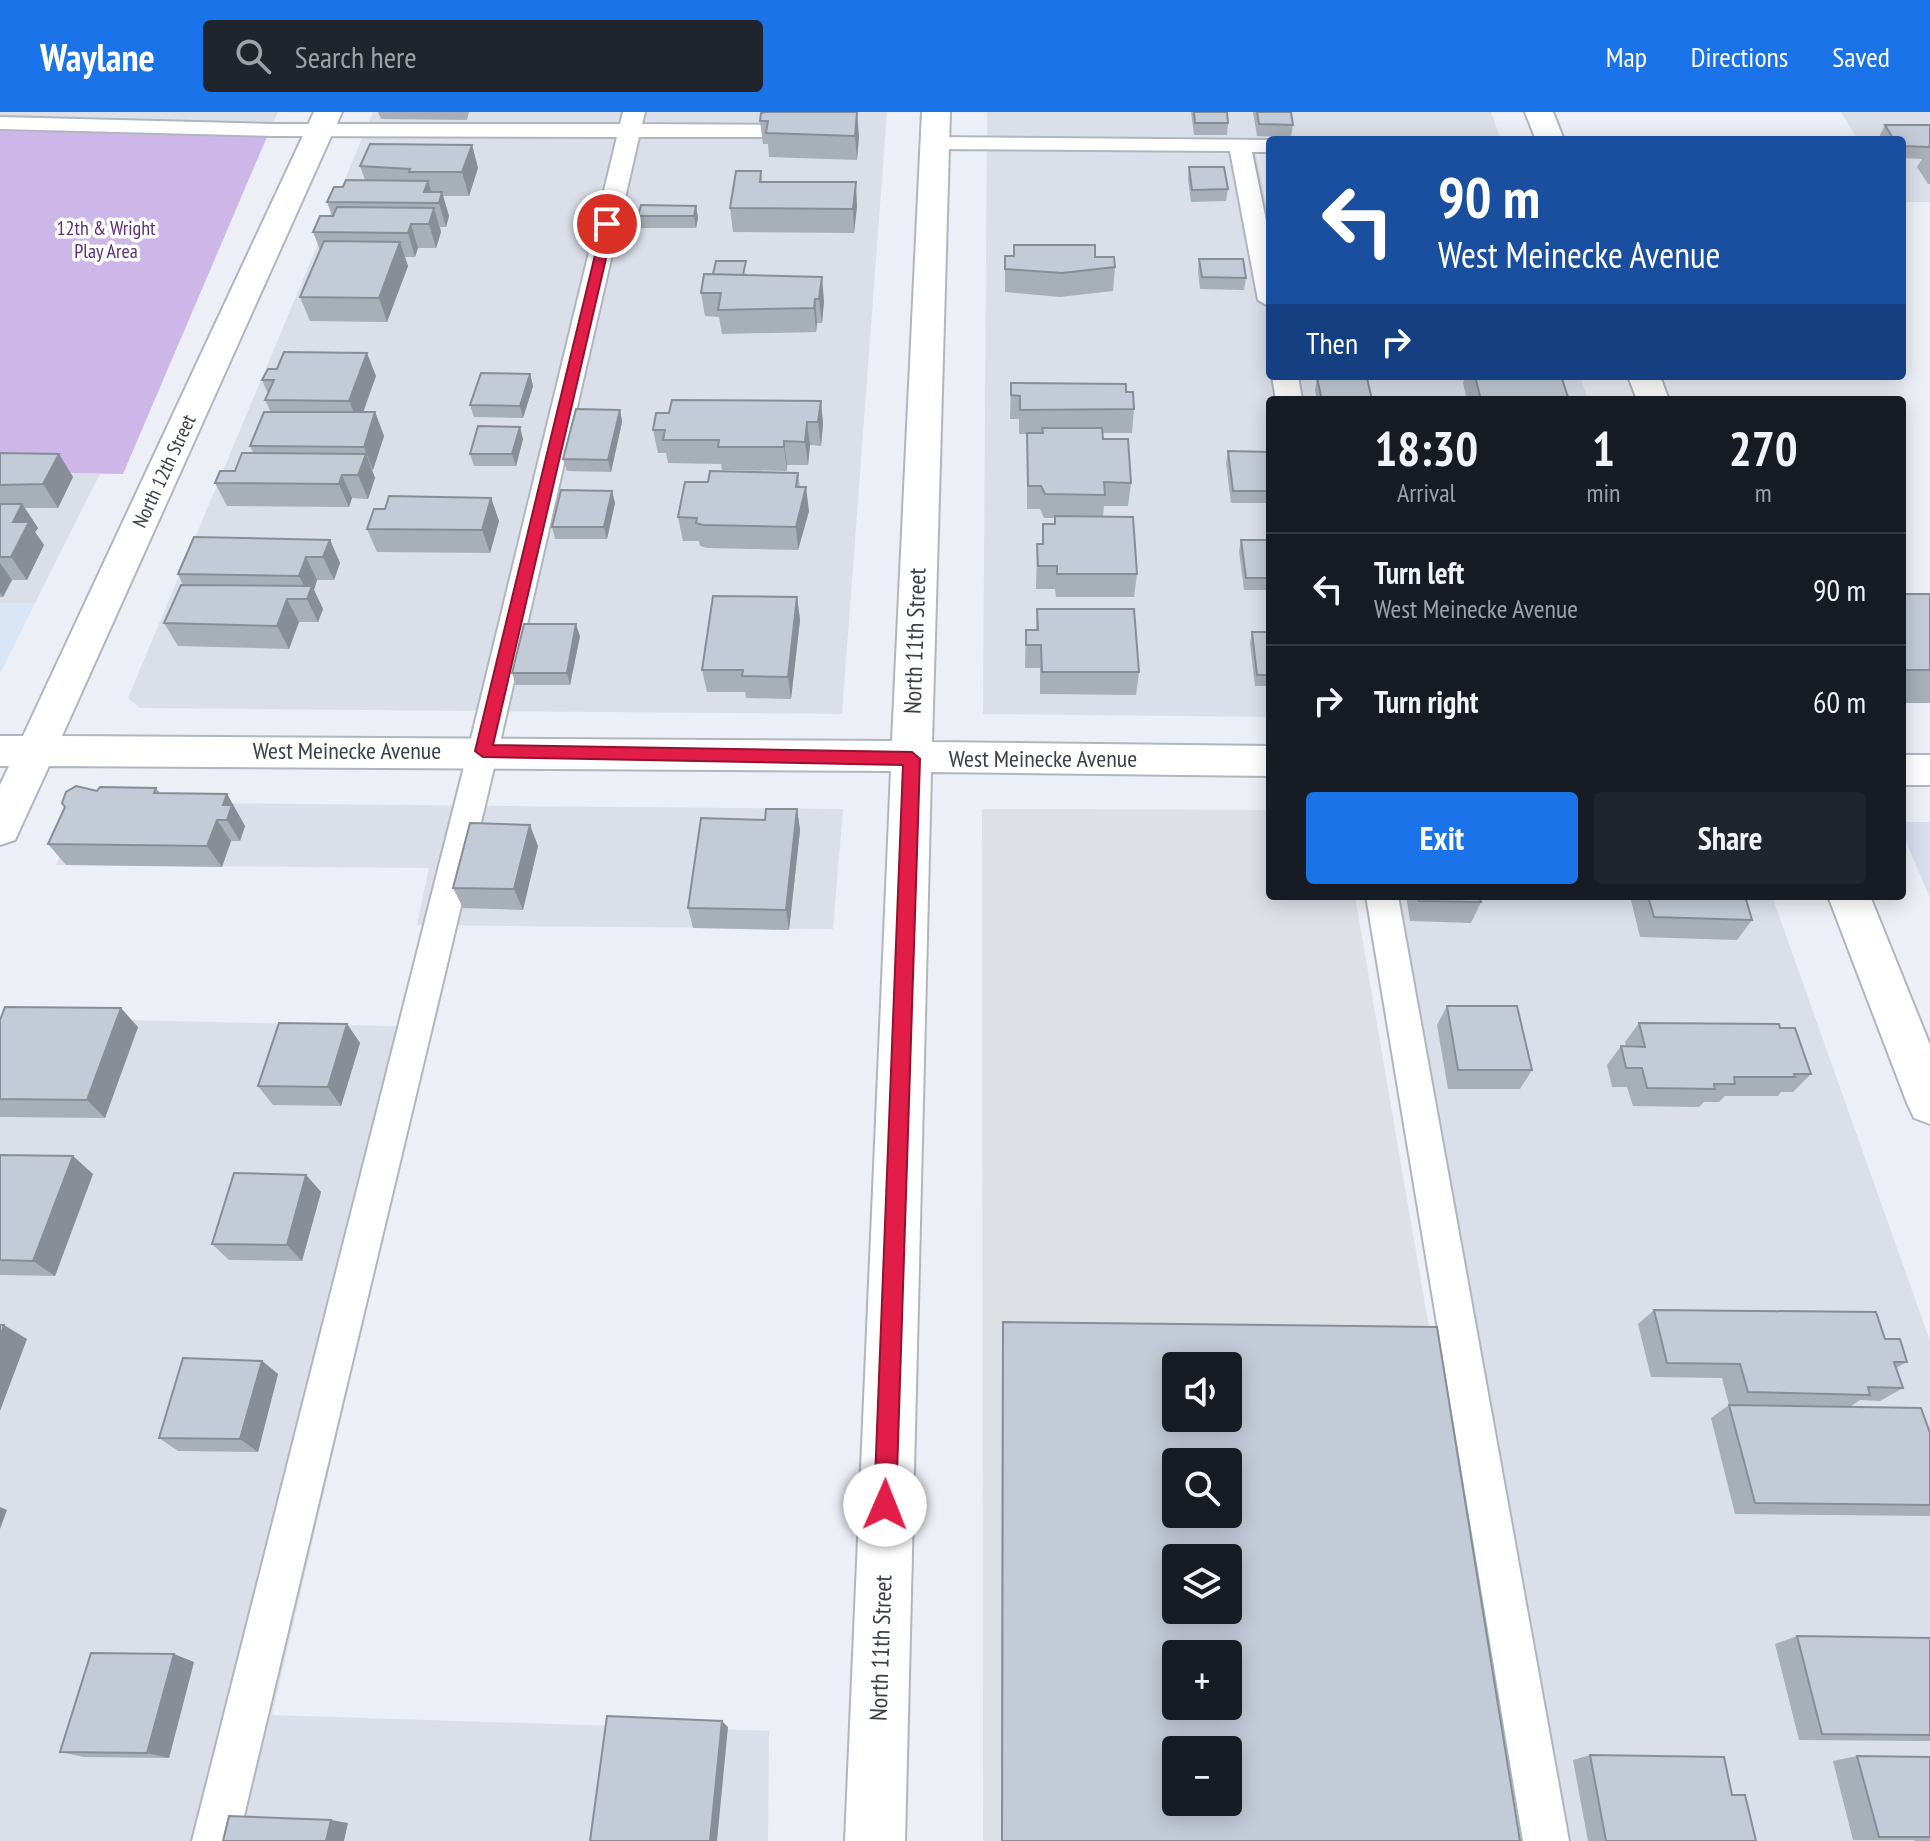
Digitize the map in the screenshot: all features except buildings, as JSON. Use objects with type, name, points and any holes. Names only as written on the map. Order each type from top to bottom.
[{"type":"street","points":[[1539,112],[1548,136]]},
{"type":"street","name":"North 12th Street","points":[[0,829],[18,751],[324,121]]},
{"type":"street","name":"North 11th Street","points":[[875,1841],[892,1260],[935,128]]},
{"type":"street","name":"West Meinecke Avenue","points":[[18,751],[483,751],[912,759],[1266,761]]},
{"type":"street","points":[[1906,770],[1930,770]]},
{"type":"street","points":[[1851,900],[1930,1103]]},
{"type":"lane","points":[[215,1841],[483,751],[632,122]]},
{"type":"lane","points":[[0,123],[632,122],[810,131]]},
{"type":"lane","points":[[935,128],[1266,145]]},
{"type":"lane","points":[[1240,145],[1266,279]]},
{"type":"lane","points":[[1383,900],[1546,1841]]},
{"type":"shaded area","points":[[0,112],[278,112],[269,132],[0,131]]},
{"type":"shaded area","points":[[373,112],[887,112],[842,714],[140,708],[128,698]]},
{"type":"shaded area","points":[[987,112],[1491,112],[1500,136],[1266,136],[1266,142],[1255,148],[1266,204],[1266,380],[1581,380],[1587,396],[1266,396],[1266,717],[983,714]]},
{"type":"shaded area","points":[[1841,112],[1930,112],[1930,202],[1906,202],[1906,136],[1856,136]]},
{"type":"shaded area","points":[[0,472],[100,474],[35,603],[0,603]]},
{"type":"shaded area","points":[[0,603],[35,603],[0,674]]},
{"type":"shaded area","points":[[85,802],[843,809],[833,929],[417,925],[429,868],[56,865]]},
{"type":"shaded area","points":[[982,809],[1266,810],[1266,900],[1356,900],[1517,1841],[983,1841]]},
{"type":"shaded area","points":[[1906,822],[1930,822],[1930,898],[1906,841]]},
{"type":"shaded area","points":[[1383,900],[1773,900],[1930,1341],[1930,1841],[1546,1841]]},
{"type":"shaded area","points":[[0,1017],[432,1027],[272,1715],[769,1731],[768,1841],[0,1841]]},
{"type":"green space","name":"12th & Wright Play Area","points":[[0,131],[269,132],[123,474],[0,472]]},
{"type":"route","points":[[607,224],[483,751],[912,759],[885,1505]]}]
